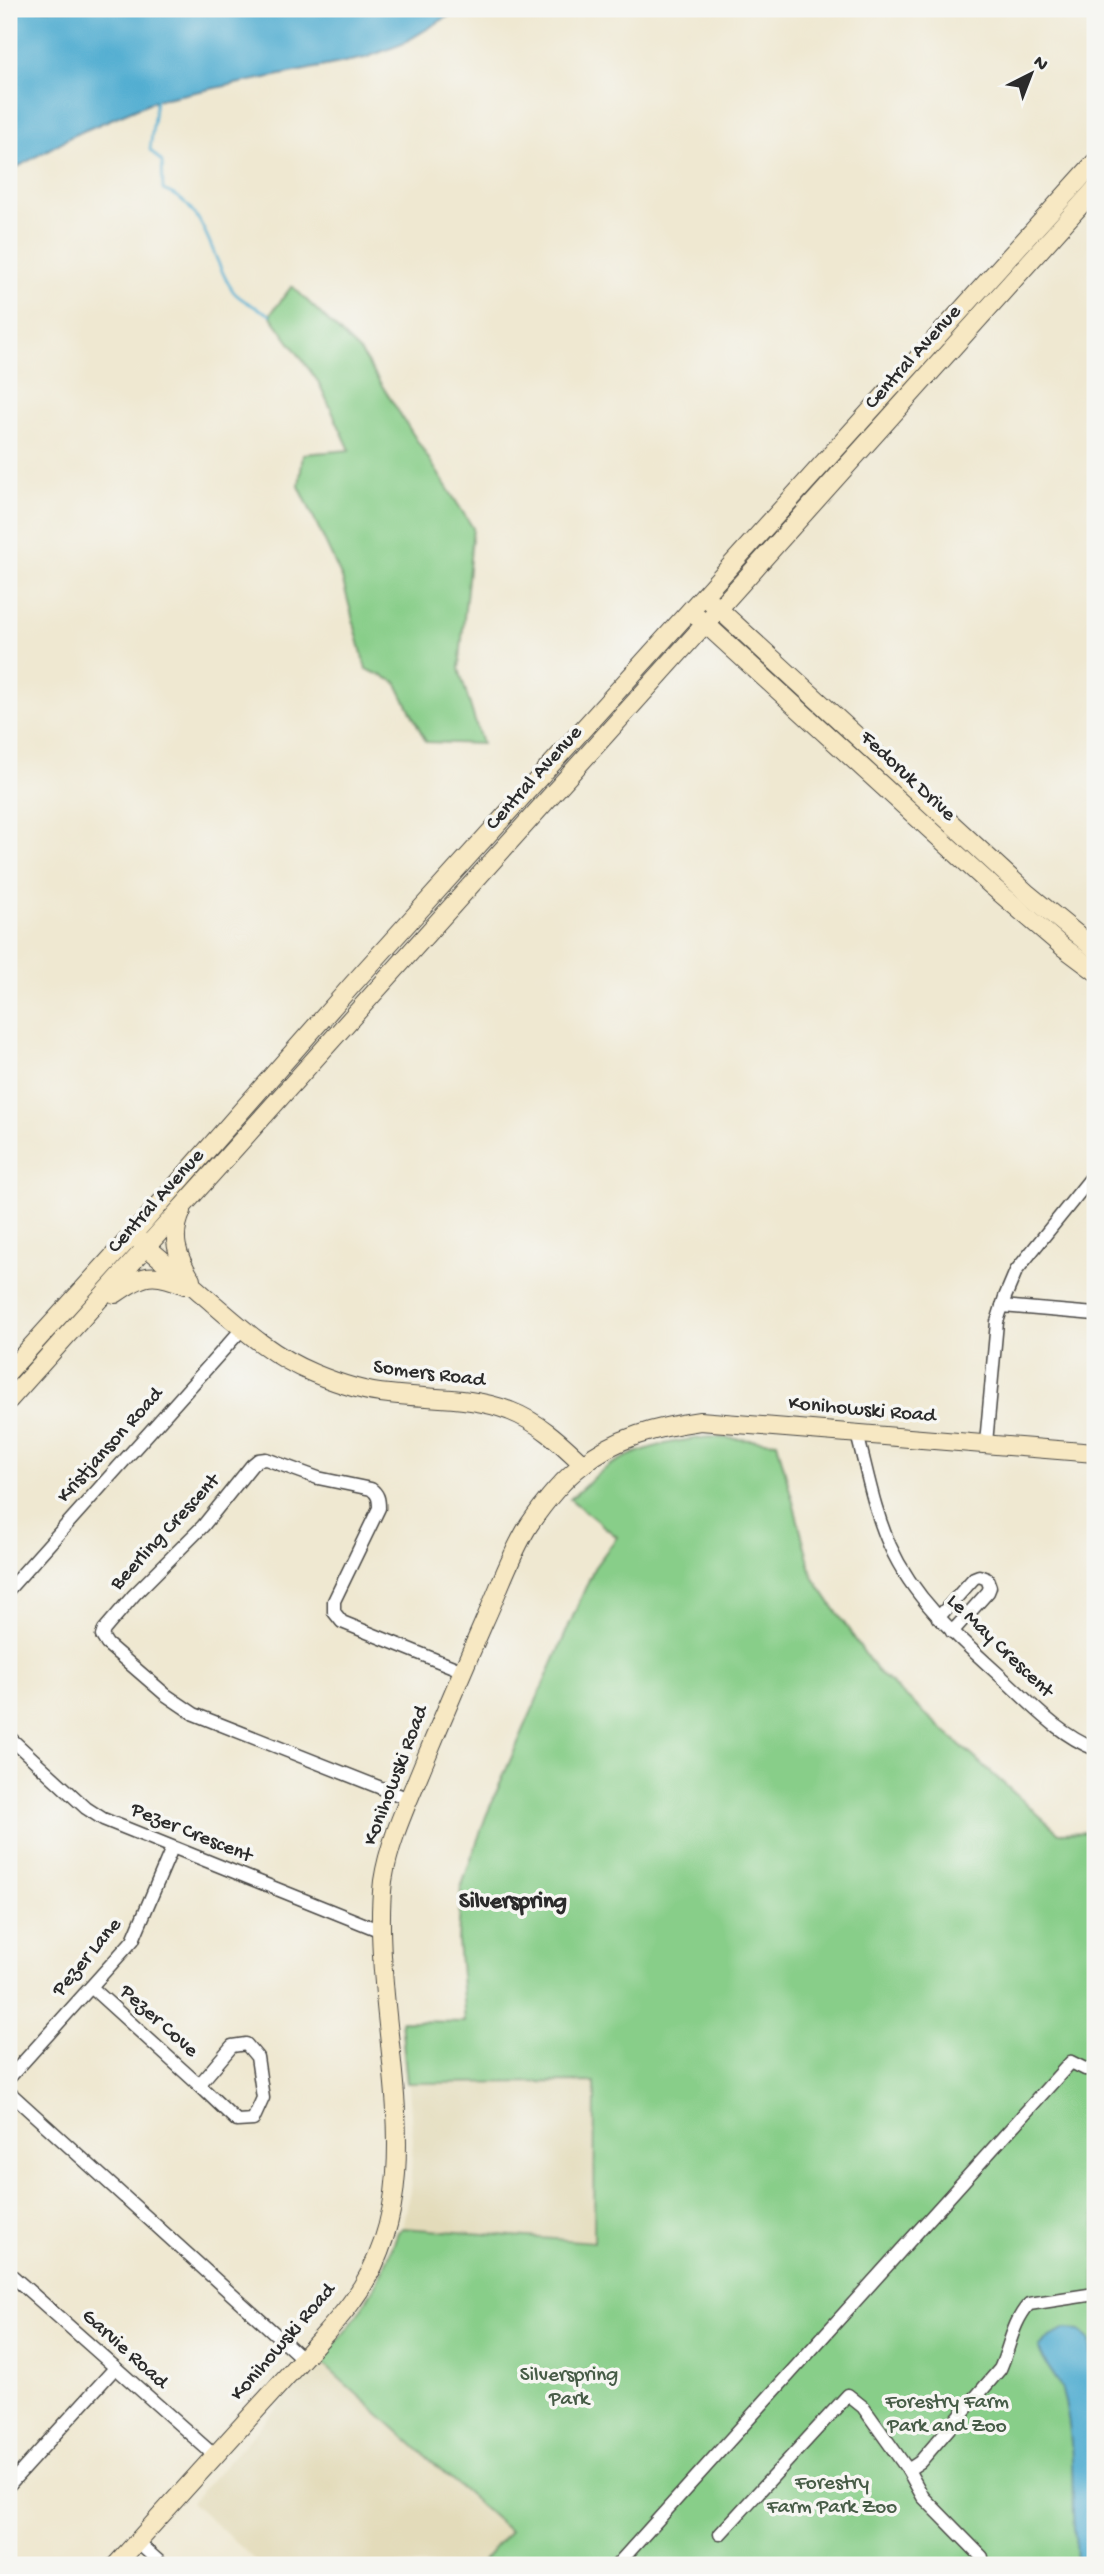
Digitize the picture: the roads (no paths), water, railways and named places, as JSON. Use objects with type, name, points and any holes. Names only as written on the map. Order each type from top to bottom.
[{"type":"main road","name":"Central Avenue","points":[[9,1371],[352,985],[706,597],[1095,162]]},
{"type":"main road","name":"Central Avenue","points":[[9,1400],[377,988],[707,625],[1095,189]]},
{"type":"main road","name":"Fedoruk Drive","points":[[706,597],[1028,894],[1095,949]]},
{"type":"main road","name":"Fedoruk Drive","points":[[692,611],[993,887],[1095,971]]},
{"type":"main road","points":[[184,1206],[177,1221],[174,1242],[183,1266],[199,1291]]},
{"type":"main road","name":"Somers Road","points":[[133,1234],[242,1329],[288,1361],[313,1373],[360,1389],[468,1401],[509,1410],[559,1440],[583,1464]]},
{"type":"main road","points":[[89,1312],[130,1282],[146,1276],[168,1279],[199,1291]]},
{"type":"main road","name":"Konihowski Road","points":[[116,2565],[355,2298],[375,2261],[390,2215],[398,2141],[381,1931],[383,1880],[393,1841],[409,1799],[463,1671],[528,1527],[551,1496],[583,1464],[617,1443],[659,1427],[701,1421],[1095,1452]]},
{"type":"street","points":[[986,1444],[997,1322],[1016,1271],[1095,1172]]},
{"type":"street","points":[[1002,1306],[1095,1314]]},
{"type":"street","name":"Kristjanson Road","points":[[9,1590],[242,1329]]},
{"type":"street","name":"Le May Crescent","points":[[857,1434],[883,1529],[891,1548],[938,1618],[1056,1727],[1095,1749]]},
{"type":"street","name":"Beerling Crescent","points":[[409,1799],[204,1719],[184,1708],[107,1644],[102,1636],[104,1630],[134,1595],[203,1526],[252,1465],[258,1460],[266,1459],[318,1478],[375,1492],[379,1508],[334,1601],[334,1612],[342,1622],[463,1671]]},
{"type":"street","points":[[938,1618],[974,1578],[979,1576],[987,1579],[990,1587],[988,1592],[952,1632]]},
{"type":"street","name":"Pezer Crescent","points":[[9,1737],[86,1808],[103,1819],[381,1931]]},
{"type":"street","name":"Pezer Lane","points":[[9,2078],[133,1940],[172,1848]]},
{"type":"street","name":"Pezer Cove","points":[[91,1987],[237,2121],[253,2120],[263,2098],[257,2056],[246,2044],[232,2046],[199,2085]]},
{"type":"street","points":[[617,2565],[1071,2062],[1085,2069],[1095,2070]]},
{"type":"street","points":[[9,2092],[303,2359]]},
{"type":"street","name":"Garvie Road","points":[[9,2273],[215,2456]]},
{"type":"street","points":[[908,2470],[920,2462],[1000,2370],[1018,2316],[1029,2304],[1095,2294]]},
{"type":"street","points":[[9,2485],[115,2368]]},
{"type":"street","points":[[720,2534],[848,2395],[863,2407],[908,2470],[923,2497],[982,2557]]},
{"type":"street","points":[[137,2542],[163,2565]]},
{"type":"water","points":[[9,9],[460,9],[402,44],[365,58],[156,100],[74,135],[9,172]]},
{"type":"water","points":[[1065,2329],[1080,2330],[1090,2341],[1095,2387],[1095,2565],[1077,2565],[1069,2422],[1060,2385],[1039,2348],[1049,2338]]},
{"type":"waterway","points":[[156,100],[150,150],[162,162],[163,190],[190,207],[206,233],[225,278],[236,295],[270,315]]},
{"type":"district","name":"Silverspring","points":[[513,1902]]},
{"type":"park label","name":"Silverspring Park","points":[[569,2388]]},
{"type":"park label","name":"Forestry Farm Park and Zoo","points":[[947,2415]]},
{"type":"park label","name":"Forestry Farm Park Zoo","points":[[832,2496]]}]
